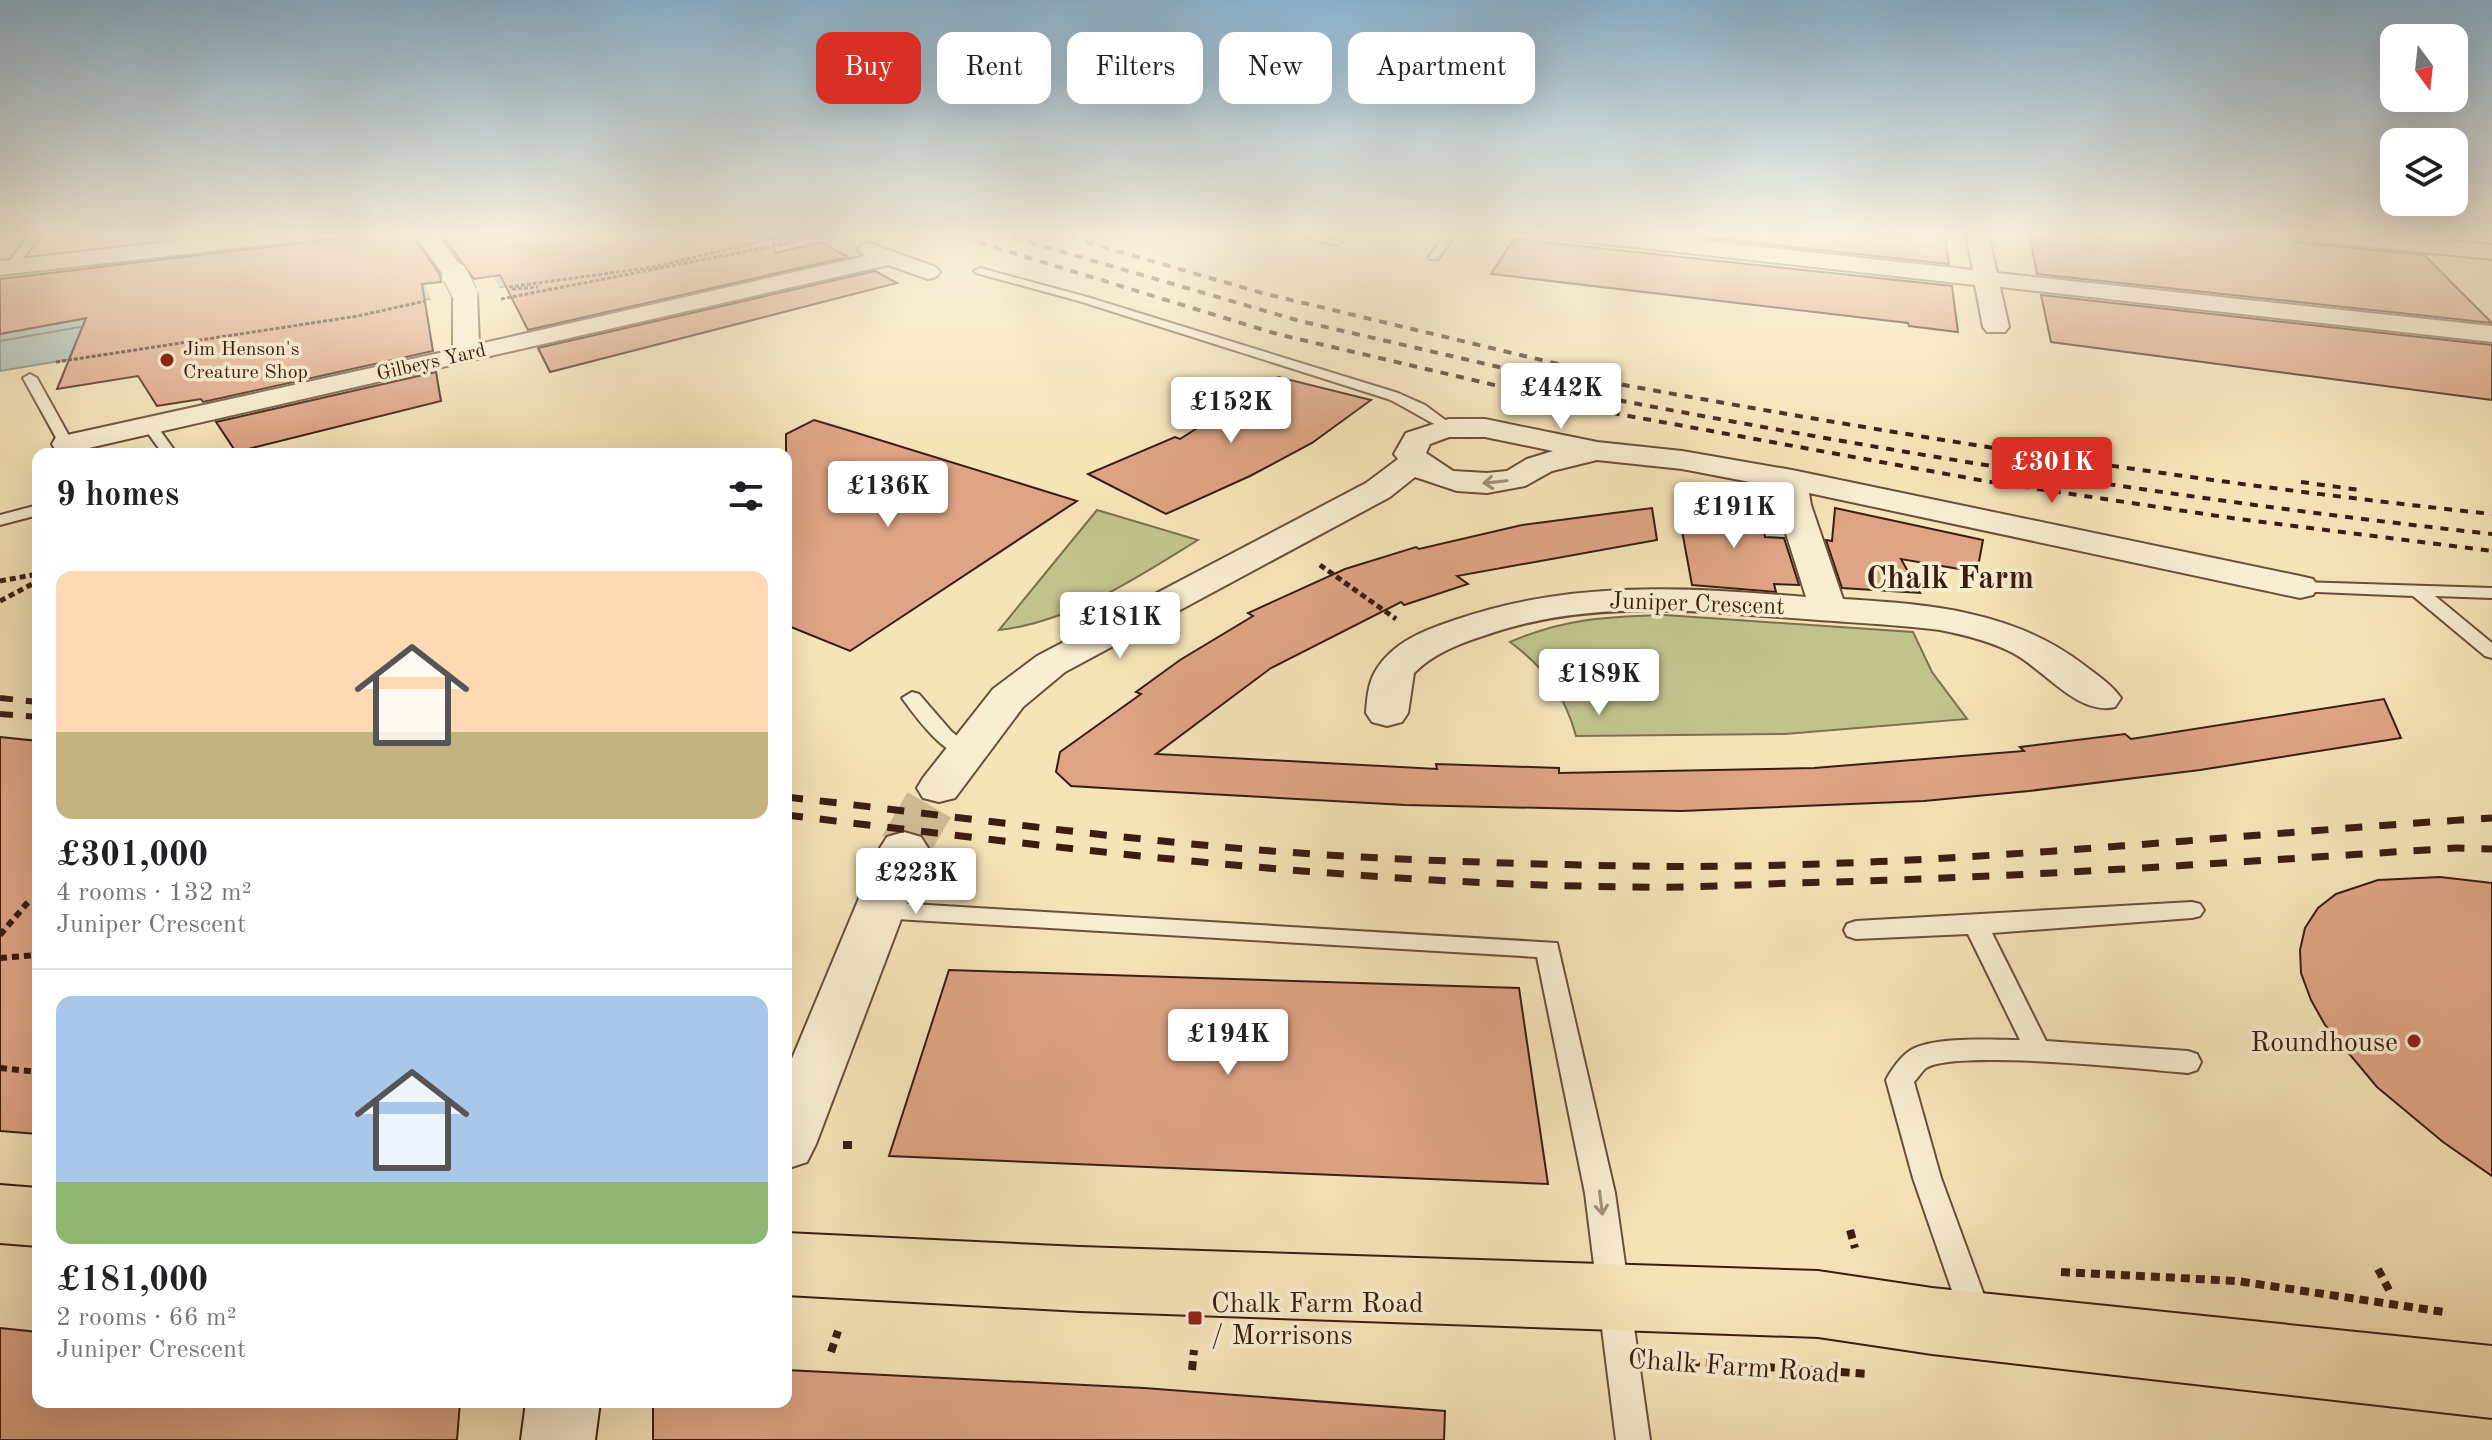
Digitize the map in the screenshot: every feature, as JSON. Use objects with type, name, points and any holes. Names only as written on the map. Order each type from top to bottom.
[{"type":"main road","points":[[0,1214],[32,1217]]},
{"type":"main road","points":[[792,1264],[1080,1279],[1617,1327],[1818,1304],[2492,1382]]},
{"type":"main road","points":[[558,1440],[562,1408]]},
{"type":"street","points":[[466,353],[469,300]]},
{"type":"street","name":"Gilbeys Yard","points":[[73,448],[149,425],[466,353],[585,330],[700,300]]},
{"type":"street","points":[[1991,300],[1996,327]]},
{"type":"street","points":[[2187,300],[2492,334]]},
{"type":"street","points":[[1447,479],[1414,462],[1410,454],[1417,439],[1449,428],[1485,428],[1597,451],[1682,460],[1792,480],[2300,587]]},
{"type":"street","points":[[1517,437],[1537,453],[1537,465]]},
{"type":"street","points":[[1378,490],[1447,479],[1499,482],[1518,478],[1537,465],[1597,451]]},
{"type":"street","points":[[939,788],[1008,698],[1051,664],[1378,490],[1414,462]]},
{"type":"street","name":"Juniper Crescent","points":[[1792,480],[1794,505],[1828,609]]},
{"type":"street","name":"Juniper Crescent","points":[[1387,713],[1391,680],[1397,668],[1430,643],[1476,624],[1524,611],[1616,597],[1828,609],[1955,622],[2011,637],[2045,656],[2100,698]]},
{"type":"street","points":[[792,1129],[904,848]]},
{"type":"lane","points":[[1084,300],[1393,396],[1420,408],[1449,428]]},
{"type":"lane","points":[[30,378],[69,448]]},
{"type":"lane","points":[[149,425],[166,448]]},
{"type":"lane","points":[[0,520],[32,512]]},
{"type":"lane","points":[[2300,587],[2492,593]]},
{"type":"lane","points":[[2418,591],[2492,652]]},
{"type":"lane","points":[[912,698],[944,735],[965,751]]},
{"type":"lane","points":[[879,910],[1548,949],[1600,1193],[1633,1440]]},
{"type":"lane","points":[[1856,930],[2192,910]]},
{"type":"lane","points":[[1976,925],[2038,1051]]},
{"type":"lane","points":[[1979,1325],[1927,1178],[1900,1080],[1919,1058],[1964,1050],[2038,1051],[2188,1062]]},
{"type":"path","points":[[51,363],[358,316],[427,300]]},
{"type":"path","points":[[1314,560],[1430,643]]},
{"type":"path","points":[[0,581],[32,575]]},
{"type":"path","points":[[0,601],[32,584]]},
{"type":"path","points":[[0,935],[28,902]]},
{"type":"path","points":[[0,958],[32,955]]},
{"type":"path","points":[[0,1068],[32,1071]]},
{"type":"path","points":[[842,1145],[857,1145]]},
{"type":"path","points":[[1850,1230],[1855,1248]]},
{"type":"path","points":[[2378,1269],[2389,1290]]},
{"type":"path","name":"Chalk Farm Road","points":[[1617,1327],[1880,1374]]},
{"type":"path","points":[[831,1352],[838,1331]]},
{"type":"path","points":[[1192,1370],[1194,1350]]},
{"type":"green space","points":[[1097,510],[1198,540],[1128,583],[1078,608],[1052,618],[999,630]]},
{"type":"green space","points":[[1665,615],[1913,632],[1932,672],[1967,719],[1785,734],[1576,736],[1566,708],[1552,683],[1533,661],[1510,642],[1567,623]]},
{"type":"water","points":[[253,300],[424,300],[0,371],[0,334],[107,315]]},
{"type":"building","points":[[0,300],[425,300],[433,351],[203,402],[201,399],[157,406],[138,376],[57,389],[86,318],[0,334]]},
{"type":"building","points":[[513,300],[659,300],[528,330]]},
{"type":"building","points":[[747,300],[830,300],[550,372],[538,348]]},
{"type":"building","points":[[1714,300],[1954,300],[1958,332],[1909,326],[1908,323]]},
{"type":"building","points":[[2042,300],[2088,300],[2492,345],[2492,400],[2051,342]]},
{"type":"building","points":[[2280,300],[2469,300],[2492,323]]},
{"type":"building","points":[[436,372],[441,401],[252,448],[233,448],[216,422]]},
{"type":"building","points":[[1278,377],[1371,400],[1312,443],[1250,476],[1166,514],[1088,474],[1175,437],[1180,439]]},
{"type":"building","points":[[814,420],[1077,501],[850,651],[792,627],[792,448],[786,448],[786,434]]},
{"type":"building","points":[[1720,505],[1723,508],[1742,507],[1761,516],[1765,537],[1784,538],[1799,585],[1774,584],[1776,592],[1692,585],[1678,509]]},
{"type":"building","points":[[1652,508],[1657,540],[1457,576],[1468,584],[1404,605],[1401,602],[1271,668],[1156,754],[1437,769],[1436,764],[1559,768],[1559,773],[1814,768],[2024,751],[2020,747],[2125,734],[2131,739],[2384,699],[2401,738],[2200,770],[2029,791],[1924,801],[1681,811],[1405,805],[1071,786],[1056,772],[1060,752],[1141,694],[1136,692],[1180,660],[1253,616],[1248,613],[1345,569],[1416,547],[1419,549],[1522,525]]},
{"type":"building","points":[[1835,508],[1983,540],[1977,572],[1901,559],[1920,593],[1842,588],[1826,540],[1832,541]]},
{"type":"building","points":[[0,737],[32,740],[32,1134],[0,1131]]},
{"type":"building","name":"Roundhouse","points":[[2440,877],[2492,883],[2492,1176],[2443,1142],[2377,1087],[2325,1025],[2301,973],[2300,950],[2305,928],[2318,908],[2336,894],[2378,880]]},
{"type":"building","points":[[949,970],[1519,988],[1548,1184],[889,1156]]},
{"type":"building","points":[[0,1328],[32,1331],[32,1408],[460,1408],[457,1440],[0,1440]]},
{"type":"building","points":[[792,1370],[1144,1388],[1445,1411],[1444,1440],[653,1440],[653,1408],[792,1408]]},
{"type":"tunnel","points":[[904,848],[939,788]]},
{"type":"railway","points":[[1167,300],[1277,334],[1618,414],[1985,481],[2238,519],[2492,551]]},
{"type":"railway","points":[[1229,300],[1300,321],[1555,380]]},
{"type":"railway","points":[[1292,300],[1558,364]]},
{"type":"railway","points":[[1543,370],[1779,413],[2016,451],[2253,485],[2492,514]]},
{"type":"railway","points":[[1540,385],[1777,430],[2014,470],[2253,505],[2492,534]]},
{"type":"railway","points":[[2301,482],[2360,490]]},
{"type":"railway","points":[[0,698],[32,701]]},
{"type":"railway","points":[[0,714],[32,717]]},
{"type":"railway","points":[[792,798],[1106,835],[1264,850],[1419,860],[1625,866],[1734,866],[1951,858],[2492,818]]},
{"type":"railway","points":[[792,816],[1103,852],[1314,872],[1633,887],[1959,877],[2457,848],[2492,849]]},
{"type":"place","name":"Jim Henson's Creature Shop","points":[[167,360]]},
{"type":"place","name":"Roundhouse","points":[[2414,1041]]},
{"type":"place","name":"Chalk Farm Road / Morrisons","points":[[1195,1318]]},
{"type":"district","name":"Chalk Farm","points":[[1950,577]]}]
